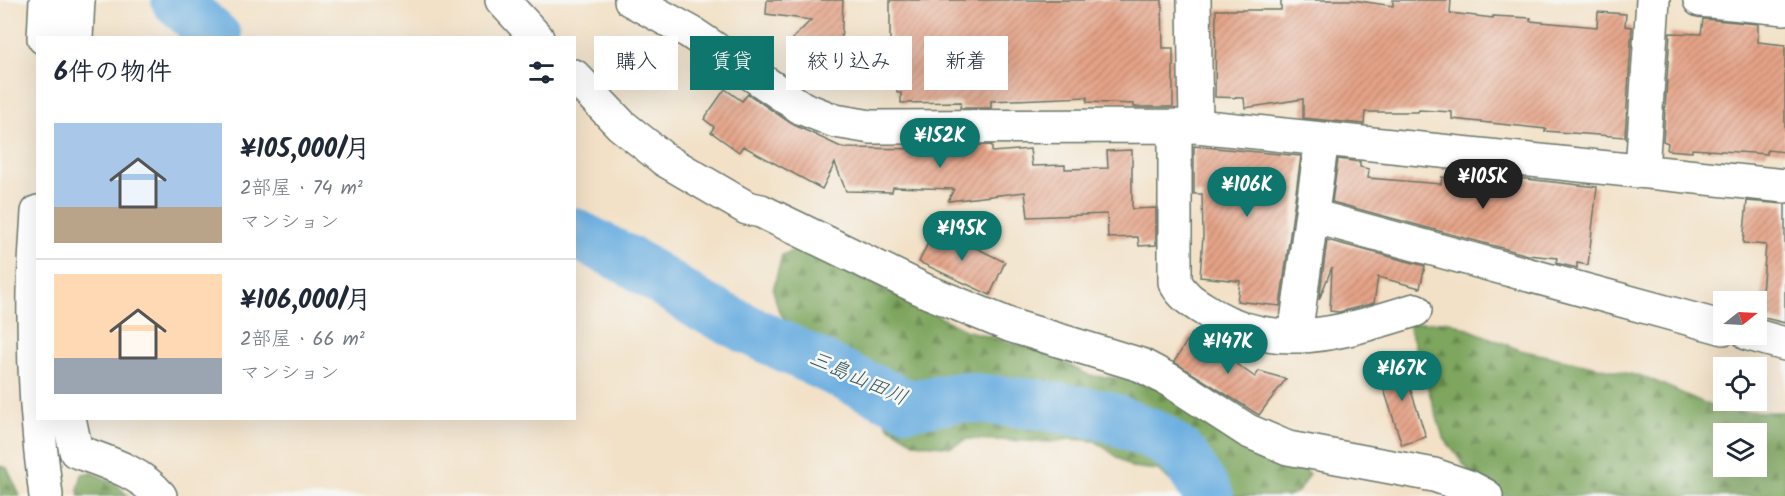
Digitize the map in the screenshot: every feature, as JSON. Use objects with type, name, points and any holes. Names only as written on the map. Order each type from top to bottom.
[{"type":"street","points":[[44,36],[46,0]]},
{"type":"street","points":[[76,36],[78,0]]},
{"type":"street","points":[[502,0],[535,36]]},
{"type":"street","points":[[631,0],[690,32],[802,108],[835,122],[871,127],[1185,126],[1785,186]]},
{"type":"street","points":[[1194,0],[1175,282],[1181,293],[1230,325],[1257,333],[1295,336],[1326,335],[1346,331],[1415,310]]},
{"type":"street","points":[[1642,171],[1653,0]]},
{"type":"street","points":[[1700,0],[1785,8]]},
{"type":"street","points":[[576,78],[621,125],[665,160],[747,208],[761,211],[926,291],[1012,326],[1141,365],[1171,381],[1248,430],[1288,448],[1434,475],[1469,487],[1486,496]]},
{"type":"street","points":[[1295,336],[1322,139]]},
{"type":"street","points":[[1312,216],[1713,325]]},
{"type":"street","points":[[36,264],[34,315],[36,394]]},
{"type":"street","points":[[1767,339],[1785,344]]},
{"type":"street","points":[[37,420],[46,496]]},
{"type":"street","points":[[69,420],[76,451],[136,476],[151,486],[159,496]]},
{"type":"green space","points":[[803,247],[965,330],[1044,352],[1090,376],[1122,378],[1159,388],[1298,462],[1309,474],[1298,492],[1287,496],[1188,496],[1158,470],[1131,467],[1095,441],[967,439],[951,447],[915,443],[888,426],[873,403],[856,360],[842,354],[816,355],[779,312],[773,290],[782,255]]},
{"type":"green space","points":[[1448,321],[1520,350],[1648,378],[1713,407],[1713,411],[1785,412],[1785,496],[1501,496],[1470,473],[1443,437],[1408,324]]},
{"type":"green space","points":[[0,466],[7,468],[20,496],[0,496]]},
{"type":"green space","points":[[91,472],[116,484],[128,496],[79,496],[78,490],[82,474]]},
{"type":"building","points":[[767,0],[843,0],[842,36],[795,36],[811,20],[766,14]]},
{"type":"building","points":[[890,0],[1162,0],[1163,48],[1173,48],[1173,107],[1134,107],[1134,104],[1087,102],[1087,97],[991,101],[991,108],[960,108],[961,102],[901,103],[901,93],[897,93],[897,90],[912,90],[912,36],[890,36]]},
{"type":"building","points":[[1281,0],[1352,0],[1393,6],[1393,0],[1451,0],[1450,13],[1493,18],[1493,16],[1531,18],[1530,21],[1597,27],[1598,12],[1626,14],[1625,26],[1632,27],[1625,137],[1545,131],[1546,129],[1452,119],[1452,112],[1419,110],[1418,112],[1365,112],[1364,124],[1303,118],[1303,99],[1245,108],[1244,98],[1215,97],[1216,10],[1281,10]]},
{"type":"building","points":[[1703,19],[1758,24],[1758,42],[1785,45],[1785,152],[1767,150],[1767,154],[1692,149],[1692,152],[1667,150],[1668,143],[1663,141],[1670,33],[1701,34]]},
{"type":"building","points":[[726,90],[742,101],[748,94],[792,124],[843,148],[927,149],[927,146],[992,145],[992,152],[1030,149],[1032,166],[1065,165],[1065,169],[1108,168],[1107,151],[1132,150],[1132,209],[1156,208],[1156,245],[1139,246],[1138,237],[1108,238],[1107,214],[1028,217],[1025,192],[948,201],[954,189],[893,187],[892,192],[846,191],[835,163],[822,189],[743,146],[739,152],[711,132],[714,127],[704,119]]},
{"type":"building","points":[[1194,146],[1301,156],[1280,306],[1237,301],[1240,281],[1200,277],[1203,236],[1202,194],[1194,194]]},
{"type":"building","points":[[1338,159],[1360,162],[1360,167],[1369,169],[1368,178],[1441,184],[1442,177],[1480,182],[1480,174],[1597,187],[1588,265],[1577,263],[1577,268],[1556,263],[1557,258],[1528,255],[1332,202]]},
{"type":"building","points":[[1747,201],[1785,204],[1785,323],[1767,319],[1767,291],[1762,291],[1766,245],[1743,243]]},
{"type":"building","points":[[935,228],[1005,262],[990,295],[919,262]]},
{"type":"building","points":[[1327,240],[1425,266],[1420,288],[1378,277],[1374,303],[1339,312],[1330,311],[1332,267],[1319,300]]},
{"type":"building","points":[[1192,333],[1255,377],[1259,371],[1286,379],[1259,415],[1174,362]]},
{"type":"building","points":[[1401,360],[1426,437],[1402,445],[1377,368]]},
{"type":"waterway","name":"三島山田川","points":[[176,0],[215,36]]},
{"type":"waterway","name":"三島山田川","points":[[576,234],[635,264],[702,307],[909,405],[961,397],[1035,404],[1104,415],[1159,437],[1183,455],[1209,496]]}]
